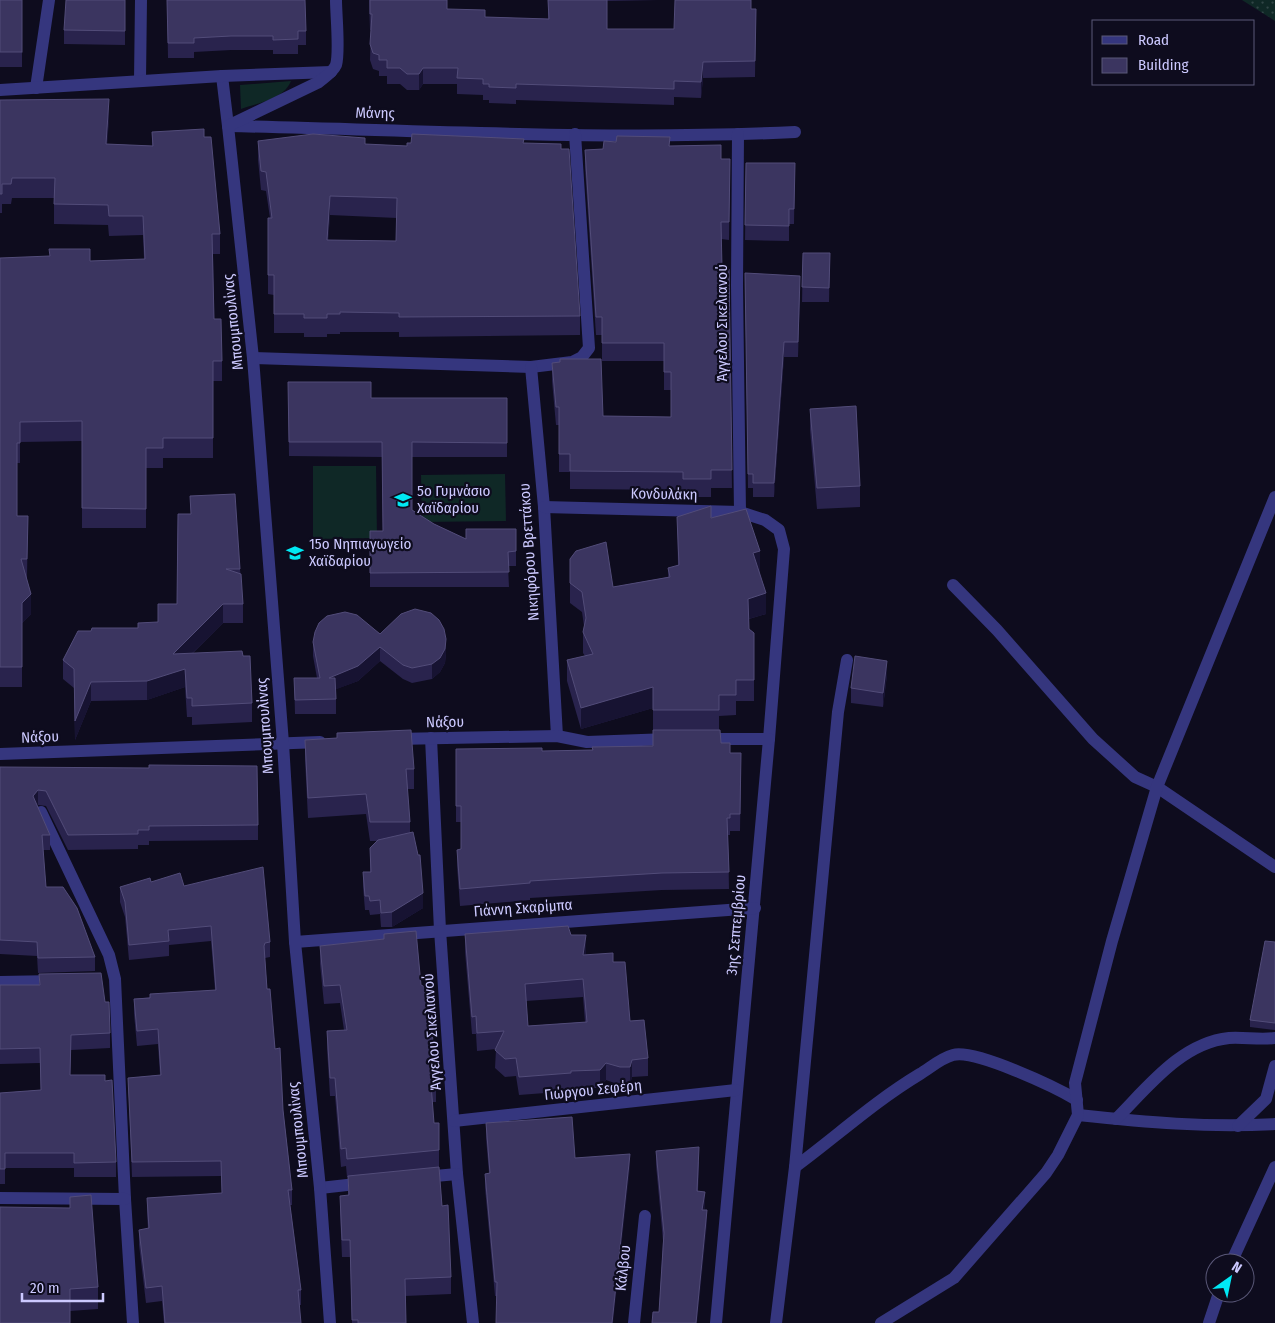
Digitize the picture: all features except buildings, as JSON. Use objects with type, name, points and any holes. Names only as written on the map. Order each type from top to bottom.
[{"type":"street","points":[[36,88],[49,0]]},
{"type":"street","points":[[140,80],[141,0]]},
{"type":"street","points":[[222,76],[228,126],[319,82],[336,65],[336,0]]},
{"type":"street","points":[[0,90],[140,80],[331,72]]},
{"type":"street","name":"Μάνης","points":[[228,126],[575,134],[796,132]]},
{"type":"street","name":"Μπουμπουλίνας","points":[[228,126],[253,358],[283,743],[295,942],[320,1188],[330,1323]]},
{"type":"street","points":[[253,358],[531,367],[572,362],[582,358],[589,348],[575,134]]},
{"type":"street","name":"Άγγελου Σικελιανού","points":[[738,134],[737,286],[740,512]]},
{"type":"street","name":"Νικηφόρου Βρεττάκου","points":[[531,367],[544,507],[557,736]]},
{"type":"street","points":[[881,1323],[954,1278],[1046,1173],[1078,1114],[1075,1083],[1112,941],[1157,788],[1275,497]]},
{"type":"street","name":"Κονδυλάκη","points":[[544,507],[740,512],[766,520],[779,530]]},
{"type":"street","name":"3ης Σεπτεμβρίου","points":[[716,1323],[769,739],[784,550],[779,530]]},
{"type":"street","points":[[953,585],[997,630],[1093,739],[1135,777],[1157,788],[1275,867]]},
{"type":"street","points":[[776,1323],[795,1167],[838,712],[847,660]]},
{"type":"street","name":"Νάξου","points":[[382,740],[557,736],[587,742],[769,739]]},
{"type":"street","name":"Άγγελου Σικελιανού","points":[[431,738],[440,930],[457,1174],[473,1323]]},
{"type":"street","name":"Νάξου","points":[[0,754],[332,741]]},
{"type":"street","points":[[41,812],[109,955],[133,1323]]},
{"type":"street","name":"Γιάννη Σκαρίμπα","points":[[295,942],[754,908]]},
{"type":"street","points":[[0,982],[67,981]]},
{"type":"street","points":[[1116,1119],[1160,1075],[1186,1054],[1212,1041],[1230,1038],[1275,1038]]},
{"type":"street","points":[[795,1167],[888,1093],[954,1055],[967,1055],[1018,1071],[1056,1088],[1077,1100]]},
{"type":"street","points":[[1238,1126],[1266,1099],[1275,1066]]},
{"type":"street","name":"Γιώργου Σεφέρη","points":[[454,1121],[736,1090]]},
{"type":"street","points":[[1078,1114],[1163,1124],[1238,1126],[1275,1124]]},
{"type":"street","points":[[1236,1253],[1275,1167]]},
{"type":"street","points":[[408,1179],[457,1174]]},
{"type":"street","points":[[320,1188],[378,1182]]},
{"type":"street","points":[[0,1198],[125,1199]]},
{"type":"street","name":"Κάλβου","points":[[634,1323],[645,1216]]},
{"type":"street","points":[[1209,1323],[1216,1303]]},
{"type":"green space","points":[[1242,0],[1275,0],[1275,21]]},
{"type":"green space","points":[[291,81],[288,87],[277,96],[241,109],[240,85]]},
{"type":"green space","points":[[313,466],[376,466],[377,538],[313,539]]},
{"type":"green space","points":[[505,474],[506,521],[422,522],[421,475]]},
{"type":"place","name":"5ο Γυμνάσιο Χαϊδαρίου","points":[[403,500]]},
{"type":"place","name":"15ο Νηπιαγωγείο Χαϊδαρίου","points":[[295,553]]}]
